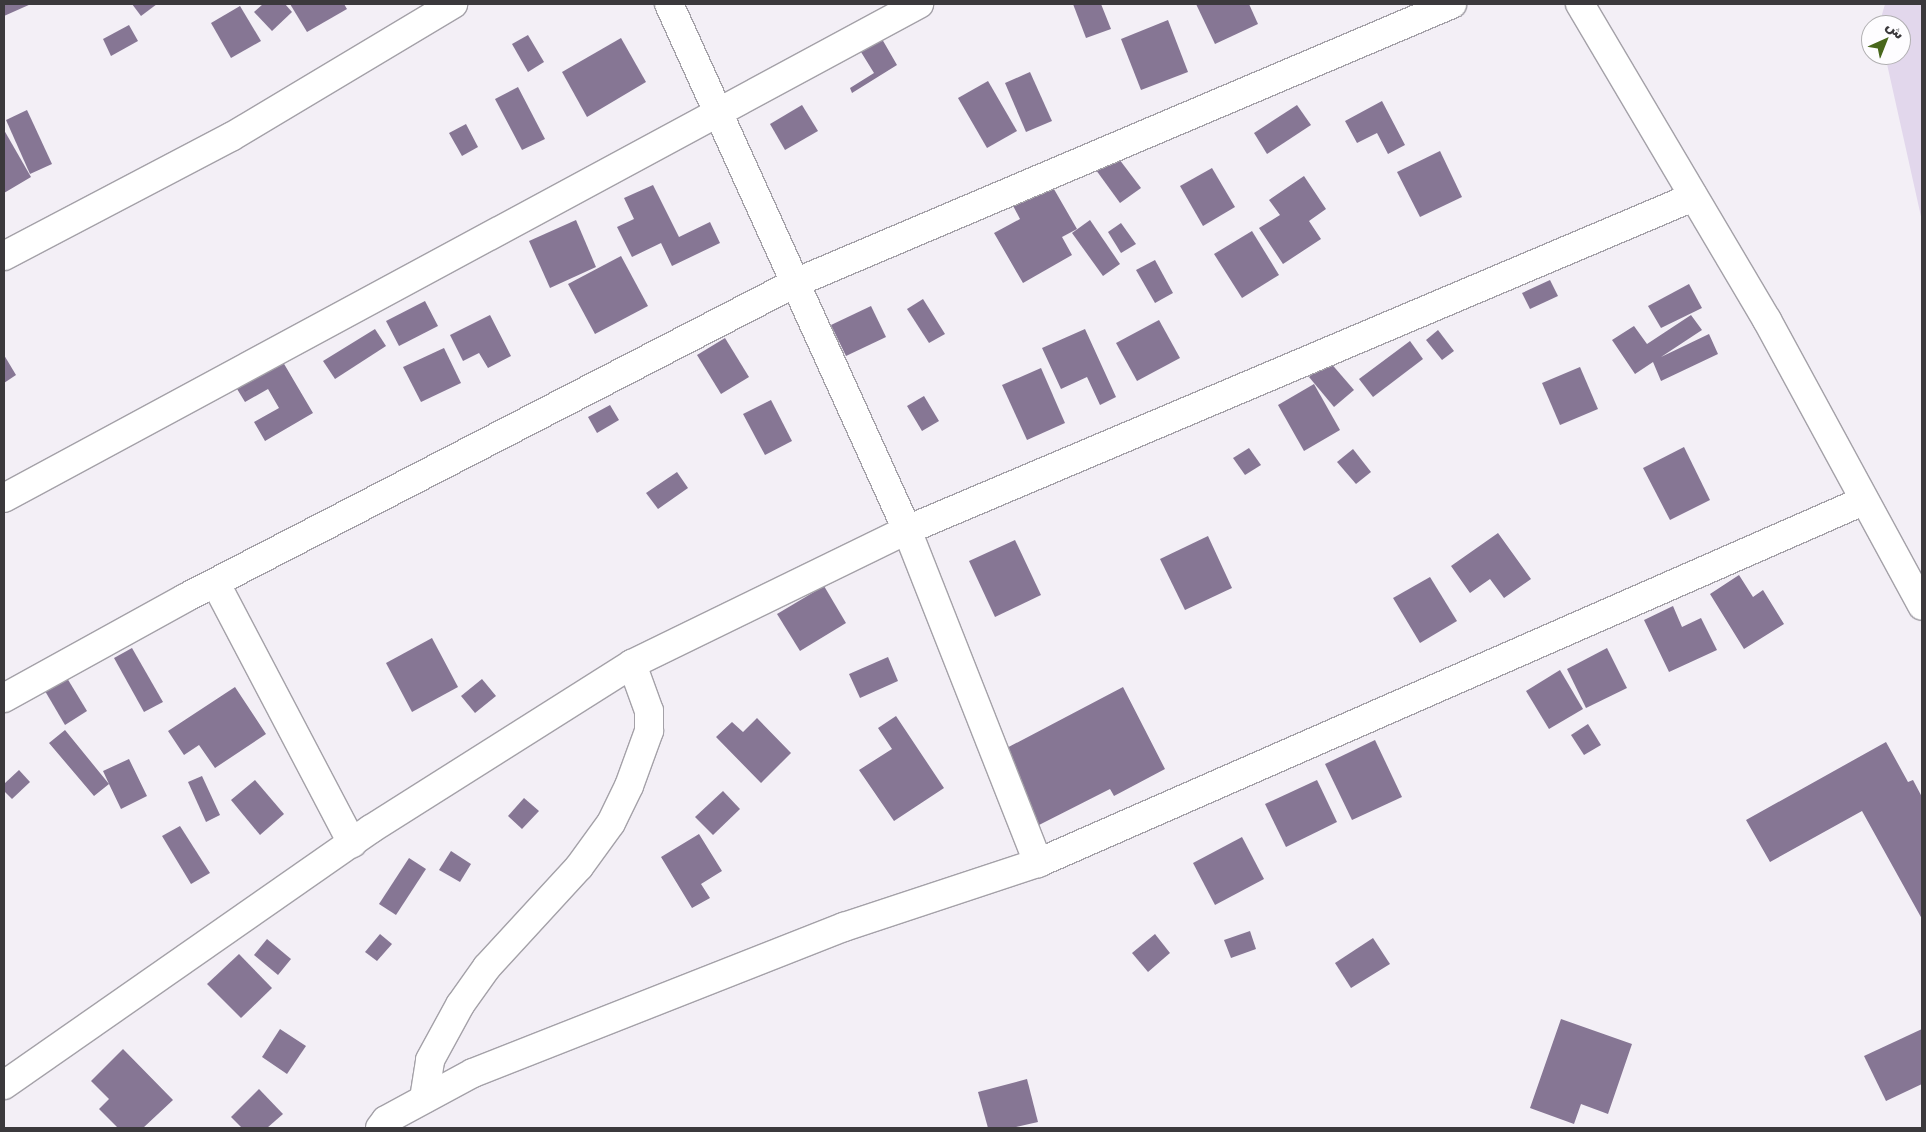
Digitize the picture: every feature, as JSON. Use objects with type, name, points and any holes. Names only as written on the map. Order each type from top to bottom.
[{"type":"street","points":[[4,256],[231,137],[452,4]]},
{"type":"street","points":[[669,4],[907,530],[1038,863]]},
{"type":"street","points":[[4,498],[718,110],[919,4]]},
{"type":"street","points":[[4,698],[216,584],[795,283],[1452,4]]},
{"type":"street","points":[[1580,4],[1692,197],[1767,320],[1863,501],[1922,606]]},
{"type":"street","points":[[4,1085],[352,843],[632,664],[907,530],[1692,197]]},
{"type":"street","points":[[380,1128],[386,1120],[474,1073],[593,1024],[844,928],[1038,863],[1863,501]]},
{"type":"street","points":[[216,584],[352,843]]},
{"type":"street","points":[[424,1100],[430,1060],[460,1005],[487,967],[579,867],[611,823],[629,786],[649,731],[649,711],[632,664]]},
{"type":"shaded area","points":[[1885,4],[1922,4],[1922,221],[1887,65],[1911,65],[1911,15],[1882,15]]},
{"type":"building","points":[[4,4],[31,4],[4,16]]},
{"type":"building","points":[[132,4],[157,4],[141,16]]},
{"type":"building","points":[[263,4],[285,4],[292,12],[272,31],[254,12]]},
{"type":"building","points":[[290,4],[344,4],[347,9],[307,32]]},
{"type":"building","points":[[1073,4],[1101,4],[1111,29],[1086,38]]},
{"type":"building","points":[[1196,4],[1249,4],[1258,24],[1215,44]]},
{"type":"building","points":[[240,6],[261,41],[231,58],[211,23]]},
{"type":"building","points":[[1168,20],[1188,72],[1141,90],[1121,39]]},
{"type":"building","points":[[129,25],[138,41],[111,56],[103,39]]},
{"type":"building","points":[[528,35],[544,62],[528,72],[512,44]]},
{"type":"building","points":[[621,38],[646,82],[587,117],[562,72]]},
{"type":"building","points":[[882,39],[897,65],[852,93],[850,88],[874,73],[861,52]]},
{"type":"building","points":[[1030,72],[1052,121],[1026,132],[1005,83]]},
{"type":"building","points":[[988,81],[1017,131],[987,148],[958,98]]},
{"type":"building","points":[[518,87],[545,139],[522,150],[495,99]]},
{"type":"building","points":[[1382,101],[1405,145],[1388,154],[1377,133],[1357,143],[1345,121]]},
{"type":"building","points":[[802,105],[818,131],[785,150],[770,124]]},
{"type":"building","points":[[1297,105],[1311,125],[1267,154],[1254,133]]},
{"type":"building","points":[[27,110],[52,164],[30,174],[6,120]]},
{"type":"building","points":[[466,124],[478,147],[462,156],[449,133]]},
{"type":"building","points":[[4,130],[31,177],[4,193]]},
{"type":"building","points":[[1440,151],[1462,197],[1420,217],[1397,172]]},
{"type":"building","points":[[1116,155],[1141,188],[1120,203],[1096,170]]},
{"type":"building","points":[[1212,168],[1235,207],[1203,226],[1180,186]]},
{"type":"building","points":[[1304,176],[1326,209],[1309,221],[1321,239],[1283,264],[1259,228],[1280,215],[1269,200]]},
{"type":"building","points":[[1047,177],[1077,229],[1062,237],[1072,255],[1023,283],[994,233],[1020,219],[1009,198]]},
{"type":"building","points":[[653,185],[679,237],[710,222],[720,243],[672,266],[661,243],[632,257],[617,227],[634,219],[624,198]]},
{"type":"building","points":[[576,220],[596,267],[550,288],[529,241]]},
{"type":"building","points":[[1090,220],[1120,264],[1103,276],[1072,233]]},
{"type":"building","points":[[1121,223],[1136,244],[1121,253],[1108,232]]},
{"type":"building","points":[[1252,231],[1279,275],[1242,298],[1214,254]]},
{"type":"building","points":[[621,256],[648,306],[595,334],[568,284]]},
{"type":"building","points":[[1155,260],[1173,293],[1155,303],[1136,270]]},
{"type":"building","points":[[1550,280],[1558,296],[1530,309],[1522,293]]},
{"type":"building","points":[[1689,284],[1702,308],[1661,328],[1648,306]]},
{"type":"building","points":[[923,299],[945,334],[929,343],[907,309]]},
{"type":"building","points":[[425,301],[438,326],[399,346],[386,321]]},
{"type":"building","points":[[871,306],[886,337],[846,356],[831,325]]},
{"type":"building","points":[[490,315],[511,356],[488,368],[479,353],[463,361],[450,335]]},
{"type":"building","points":[[1691,315],[1702,330],[1661,357],[1709,334],[1718,354],[1661,381],[1653,362],[1635,374],[1612,340],[1634,326],[1647,344]]},
{"type":"building","points":[[1159,320],[1180,358],[1137,381],[1116,343]]},
{"type":"building","points":[[375,329],[386,346],[335,379],[323,361]]},
{"type":"building","points":[[1085,329],[1116,397],[1100,405],[1087,377],[1061,389],[1042,348]]},
{"type":"building","points":[[1438,330],[1454,351],[1442,360],[1426,340]]},
{"type":"building","points":[[725,338],[749,377],[721,394],[697,355]]},
{"type":"building","points":[[1410,341],[1423,359],[1373,397],[1359,379]]},
{"type":"building","points":[[444,348],[461,383],[421,402],[403,367]]},
{"type":"building","points":[[4,355],[16,375],[4,383]]},
{"type":"building","points":[[280,357],[313,413],[265,441],[254,422],[279,408],[268,389],[245,402],[234,384]]},
{"type":"building","points":[[1329,361],[1354,390],[1334,407],[1309,377]]},
{"type":"building","points":[[1580,367],[1598,409],[1560,425],[1542,383]]},
{"type":"building","points":[[1041,368],[1065,423],[1027,440],[1002,385]]},
{"type":"building","points":[[1314,384],[1340,430],[1304,451],[1278,405]]},
{"type":"building","points":[[924,396],[939,421],[922,431],[907,406]]},
{"type":"building","points":[[771,400],[792,441],[765,455],[743,414]]},
{"type":"building","points":[[610,405],[619,420],[597,433],[588,417]]},
{"type":"building","points":[[1684,447],[1710,500],[1670,520],[1643,468]]},
{"type":"building","points":[[1249,448],[1261,465],[1245,475],[1233,458]]},
{"type":"building","points":[[1353,449],[1371,472],[1356,484],[1337,462]]},
{"type":"building","points":[[677,472],[688,488],[658,509],[646,493]]},
{"type":"building","points":[[1498,533],[1531,579],[1504,598],[1490,579],[1470,593],[1451,566]]},
{"type":"building","points":[[1208,536],[1232,588],[1185,610],[1160,559]]},
{"type":"building","points":[[1015,540],[1041,595],[995,617],[969,561]]},
{"type":"building","points":[[1739,575],[1753,597],[1763,590],[1784,624],[1744,649],[1710,594]]},
{"type":"building","points":[[1430,577],[1457,621],[1420,643],[1393,598]]},
{"type":"building","points":[[824,586],[846,623],[800,651],[777,614]]},
{"type":"building","points":[[1673,606],[1682,627],[1701,618],[1717,650],[1669,672],[1644,620]]},
{"type":"building","points":[[432,638],[458,687],[412,712],[386,663]]},
{"type":"building","points":[[132,648],[163,702],[144,712],[114,658]]},
{"type":"building","points":[[1607,648],[1627,688],[1586,708],[1567,669]]},
{"type":"building","points":[[888,657],[898,681],[860,698],[849,674]]},
{"type":"building","points":[[1560,670],[1583,709],[1549,729],[1526,691]]},
{"type":"building","points":[[67,678],[87,711],[65,725],[45,691]]},
{"type":"building","points":[[482,679],[496,696],[475,713],[461,696]]},
{"type":"building","points":[[235,687],[266,734],[215,768],[199,745],[184,755],[168,731]]},
{"type":"building","points":[[1123,687],[1165,769],[1114,796],[1110,789],[1039,825],[1001,751]]},
{"type":"building","points":[[896,716],[944,788],[894,821],[859,770],[892,749],[878,728]]},
{"type":"building","points":[[757,718],[791,753],[761,783],[716,737],[732,722],[743,732]]},
{"type":"building","points":[[1588,724],[1601,745],[1584,755],[1571,735]]},
{"type":"building","points":[[65,730],[109,784],[94,796],[49,743]]},
{"type":"building","points":[[1375,740],[1402,797],[1352,820],[1325,764]]},
{"type":"building","points":[[1886,742],[1908,782],[1913,780],[1922,797],[1922,919],[1862,811],[1770,862],[1746,820]]},
{"type":"building","points":[[129,759],[147,796],[121,809],[103,771]]},
{"type":"building","points":[[19,770],[30,782],[12,799],[4,791],[4,784]]},
{"type":"building","points":[[202,776],[220,815],[206,822],[188,782]]},
{"type":"building","points":[[255,780],[284,814],[260,835],[231,800]]},
{"type":"building","points":[[1317,780],[1337,822],[1286,847],[1265,804]]},
{"type":"building","points":[[723,791],[740,809],[713,835],[695,817]]},
{"type":"building","points":[[524,798],[539,811],[522,829],[508,816]]},
{"type":"building","points":[[180,826],[210,873],[191,884],[162,836]]},
{"type":"building","points":[[699,834],[722,871],[701,884],[710,898],[692,908],[661,857]]},
{"type":"building","points":[[1242,837],[1264,879],[1215,905],[1193,863]]},
{"type":"building","points":[[451,851],[471,864],[460,882],[439,870]]},
{"type":"building","points":[[409,858],[426,869],[396,915],[379,904]]},
{"type":"building","points":[[1250,931],[1256,949],[1231,958],[1224,940]]},
{"type":"building","points":[[380,934],[392,944],[377,961],[365,952]]},
{"type":"building","points":[[1155,934],[1170,953],[1148,972],[1132,953]]},
{"type":"building","points":[[1373,938],[1390,964],[1351,988],[1335,963]]},
{"type":"building","points":[[267,939],[291,959],[278,975],[254,955]]},
{"type":"building","points":[[239,954],[272,988],[241,1018],[207,984]]},
{"type":"building","points":[[1561,1019],[1632,1044],[1608,1114],[1581,1104],[1574,1124],[1530,1108]]},
{"type":"building","points":[[280,1029],[306,1046],[287,1074],[262,1057]]},
{"type":"building","points":[[1922,1029],[1922,1084],[1886,1101],[1864,1056]]},
{"type":"building","points":[[123,1049],[173,1100],[143,1128],[118,1128],[99,1109],[109,1099],[91,1081]]},
{"type":"building","points":[[1027,1079],[1038,1122],[1012,1128],[988,1128],[978,1092]]},
{"type":"building","points":[[259,1089],[283,1114],[267,1128],[242,1128],[231,1117]]}]
